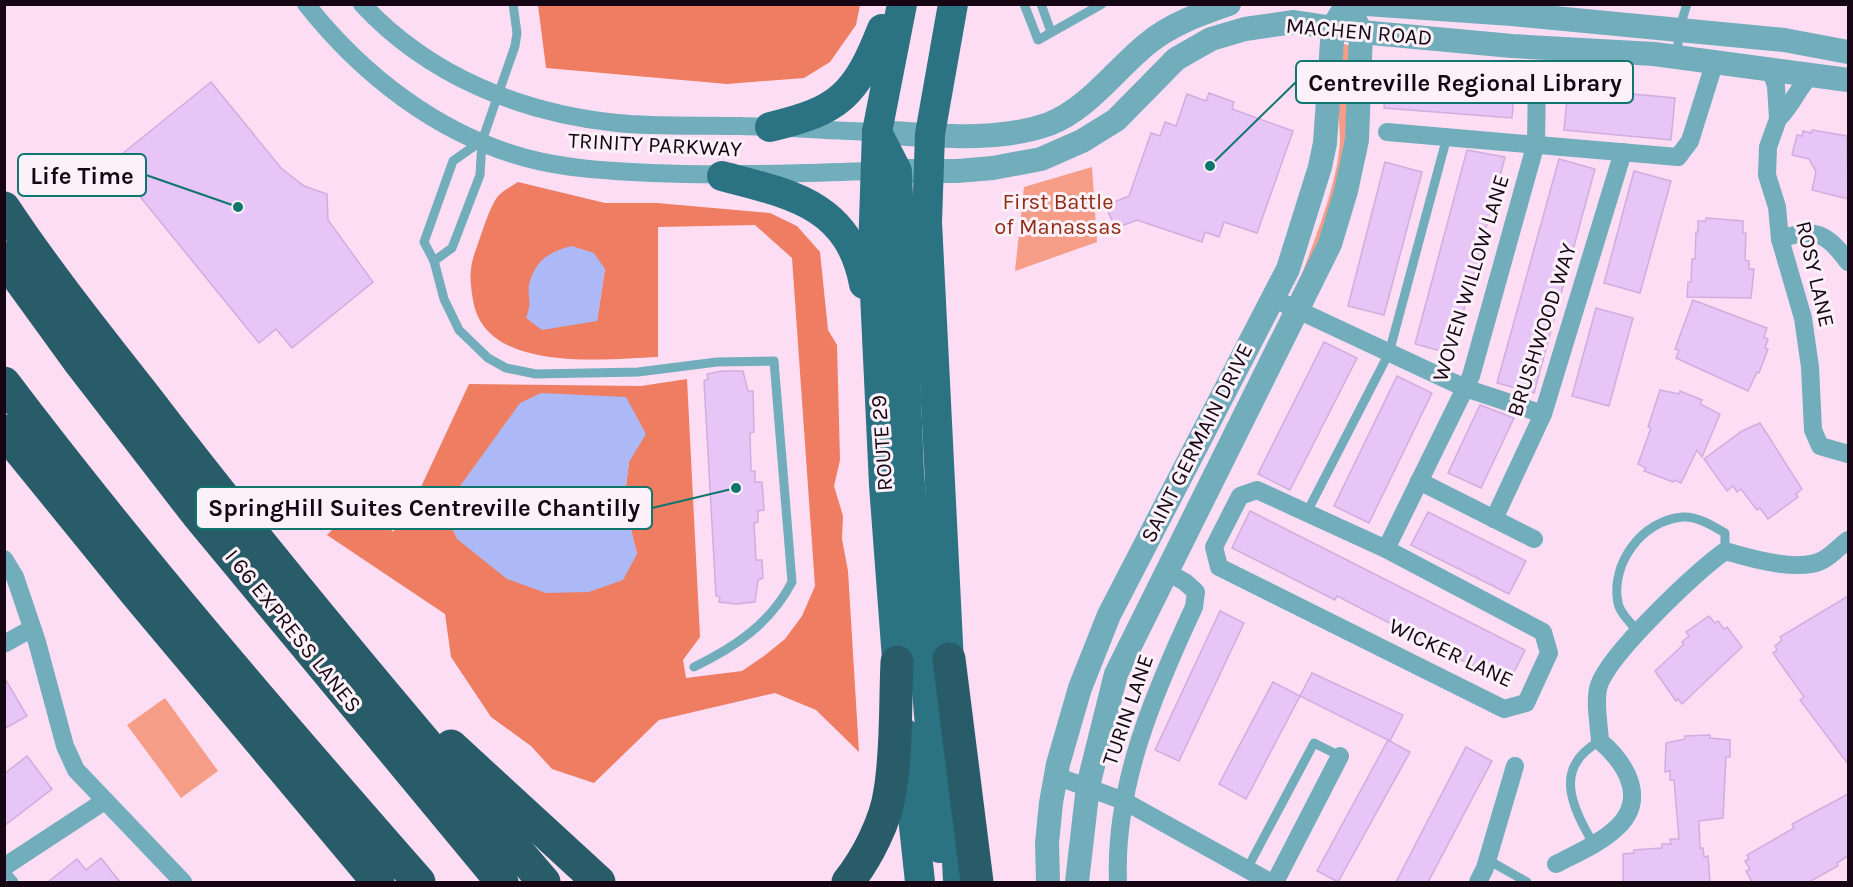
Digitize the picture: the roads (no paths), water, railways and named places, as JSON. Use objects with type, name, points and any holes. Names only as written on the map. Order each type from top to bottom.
[{"type":"highway","points":[[4,208],[127,375],[326,627],[544,882]]},
{"type":"highway","name":"I 66 EXPRESS LANES","points":[[4,258],[81,364],[197,514],[502,882]]},
{"type":"highway","points":[[4,384],[134,547],[329,780],[419,882]]},
{"type":"highway","points":[[4,431],[135,592],[378,882]]},
{"type":"highway","points":[[326,627],[516,808],[599,882]]},
{"type":"highway","points":[[949,659],[977,882]]},
{"type":"highway","points":[[848,882],[860,867],[879,827],[890,792],[897,662]]},
{"type":"main road","points":[[770,127],[806,119],[833,106],[845,96],[870,62],[893,4]]},
{"type":"main road","points":[[902,4],[877,132],[885,171],[937,829],[946,882]]},
{"type":"main road","points":[[953,4],[938,78],[927,172],[928,285],[949,659],[958,882]]},
{"type":"main road","name":"ROUTE 29","points":[[885,171],[873,251],[876,355],[897,662],[920,882]]},
{"type":"main road","points":[[722,176],[784,192],[808,202],[838,226],[850,242],[861,268],[876,355]]},
{"type":"street","name":"TRINITY PARKWAY","points":[[306,4],[339,43],[381,82],[426,115],[482,141],[524,157],[562,166],[722,176],[885,171]]},
{"type":"street","name":"TRINITY PARKWAY","points":[[362,4],[393,33],[436,65],[498,96],[543,111],[619,123],[877,132]]},
{"type":"street","name":"SAINT GERMAIN DRIVE","points":[[1048,882],[1047,843],[1056,776],[1080,688],[1108,615],[1287,269],[1321,159],[1333,27],[1348,4]]},
{"type":"street","name":"SAINT GERMAIN DRIVE","points":[[1077,882],[1088,786],[1116,674],[1330,244],[1346,191],[1357,140],[1361,32],[1348,4]]},
{"type":"street","name":"MACHEN ROAD","points":[[1366,4],[1514,9],[1679,30],[1784,40],[1848,52]]},
{"type":"street","points":[[877,132],[1003,134],[1051,123],[1082,103],[1149,43],[1172,27],[1216,7]]},
{"type":"street","name":"MACHEN ROAD","points":[[885,171],[927,172],[993,168],[1041,159],[1082,141],[1116,120],[1176,59],[1211,39],[1245,29],[1294,22],[1361,32],[1677,57],[1848,80]]},
{"type":"street","points":[[1388,132],[1678,157],[1690,141],[1715,61]]},
{"type":"street","name":"ROSY LANE","points":[[1772,70],[1776,86],[1778,120],[1768,147],[1767,175],[1777,207],[1780,239],[1803,318],[1810,367],[1813,430],[1820,446],[1848,454]]},
{"type":"street","name":"ROSY LANE","points":[[1778,120],[1789,109],[1796,93],[1811,75]]},
{"type":"street","name":"WOVEN WILLOW LANE","points":[[1386,549],[1471,376],[1536,143],[1537,76]]},
{"type":"street","name":"BRUSHWOOD WAY","points":[[1494,519],[1543,414],[1623,152]]},
{"type":"street","points":[[1780,239],[1802,231],[1815,232],[1833,242],[1848,261]]},
{"type":"street","points":[[1272,298],[1465,388],[1543,414]]},
{"type":"street","points":[[1419,481],[1534,540]]},
{"type":"street","name":"WICKER LANE","points":[[1257,490],[1307,512],[1386,549],[1544,632],[1548,653],[1526,703],[1504,709],[1219,567],[1214,547],[1240,496],[1257,490]]},
{"type":"street","points":[[1556,864],[1614,831],[1627,814],[1633,791],[1627,770],[1617,756],[1600,741],[1598,688],[1608,667],[1700,569],[1725,551],[1765,563],[1821,562],[1848,540]]},
{"type":"street","points":[[4,559],[15,577],[37,642],[65,746],[76,770],[103,802],[183,882]]},
{"type":"street","name":"TURIN LANE","points":[[1118,882],[1117,862],[1124,801],[1149,710],[1194,607],[1196,592],[1185,582],[1167,572]]},
{"type":"street","points":[[4,644],[31,629]]},
{"type":"street","points":[[1056,776],[1124,801],[1273,882],[1340,756]]},
{"type":"street","points":[[1478,882],[1488,860],[1515,766]]},
{"type":"street","points":[[4,869],[103,802]]},
{"type":"lane","points":[[434,261],[452,248],[480,176],[482,141],[515,46],[517,33],[513,4]]},
{"type":"lane","points":[[1024,4],[1038,40],[1102,4]]},
{"type":"lane","points":[[1041,4],[1051,32]]},
{"type":"lane","points":[[1677,57],[1679,30],[1687,4]]},
{"type":"lane","points":[[1307,512],[1389,353],[1447,137]]},
{"type":"lane","points":[[482,141],[453,161],[424,242],[434,261],[444,299],[459,330],[488,358],[516,371],[536,374],[638,372],[717,362],[774,361],[792,582],[783,600],[740,643],[694,667]]},
{"type":"lane","points":[[1639,633],[1618,606],[1616,582],[1625,557],[1644,534],[1663,522],[1684,517],[1707,523],[1725,533],[1725,551]]},
{"type":"lane","points":[[1593,843],[1574,812],[1570,771],[1582,750],[1600,741]]},
{"type":"lane","points":[[1247,869],[1314,743],[1340,756]]},
{"type":"lane","points":[[1488,860],[1527,882]]},
{"type":"lane","points":[[4,869],[14,882]]},
{"type":"water","points":[[572,246],[594,253],[605,269],[597,321],[542,330],[526,318],[531,277],[544,258]]},
{"type":"water","points":[[541,393],[626,397],[646,434],[629,462],[624,502],[637,554],[623,580],[589,592],[546,593],[507,579],[457,539],[449,522],[450,500],[520,403]]},
{"type":"place","name":"Centreville Regional Library","points":[[1210,166]]},
{"type":"place","name":"Life Time","points":[[238,207]]},
{"type":"place","name":"SpringHill Suites Centreville Chantilly","points":[[736,488]]},
{"type":"park label","name":"First Battle of Manassas","points":[[1058,214]]}]
